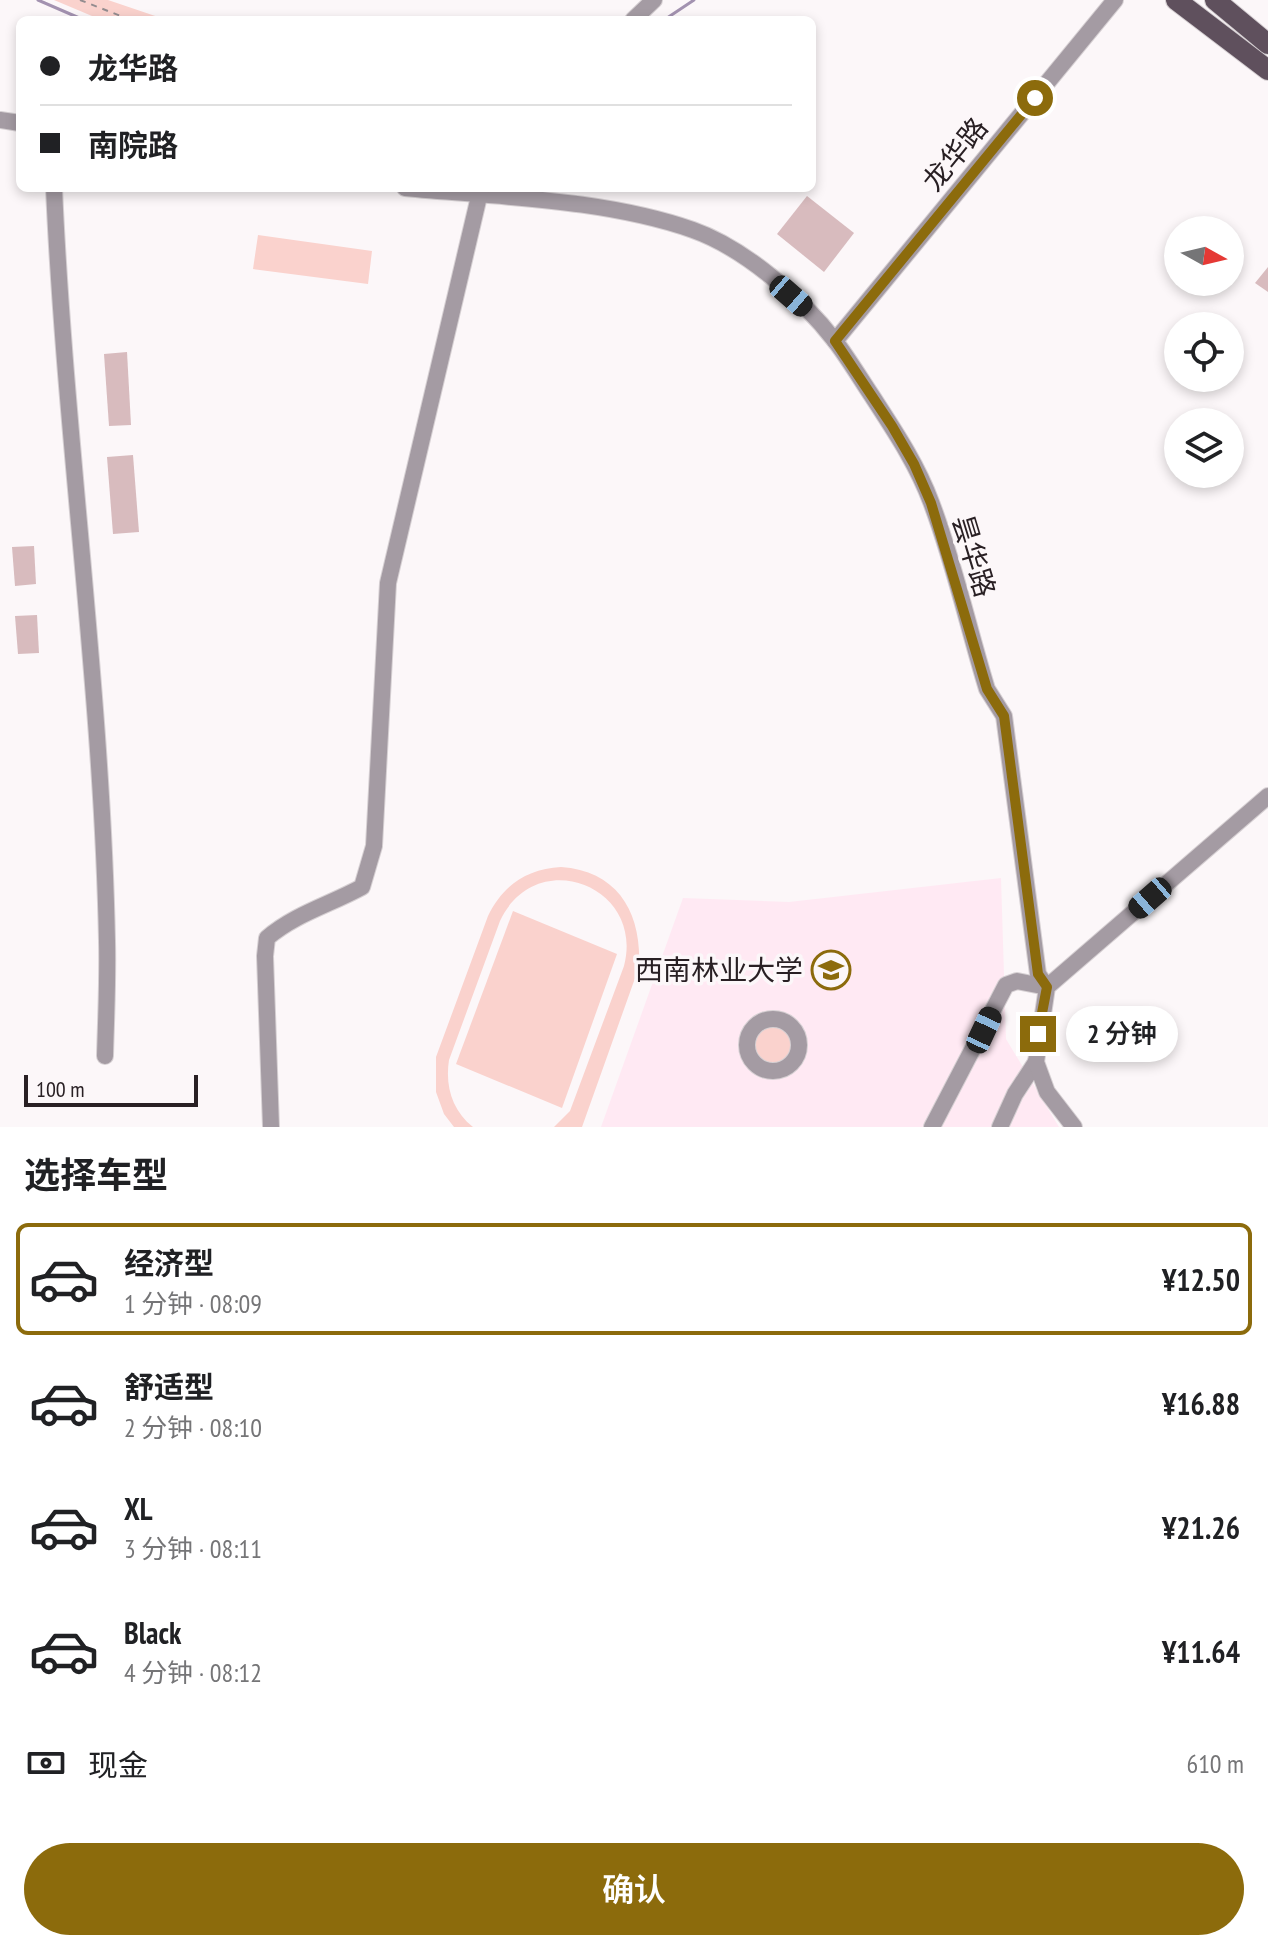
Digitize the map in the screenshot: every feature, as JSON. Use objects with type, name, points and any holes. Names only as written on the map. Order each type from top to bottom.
[{"type":"main road","points":[[1176,0],[1268,70]]},
{"type":"main road","points":[[1215,0],[1268,44]]},
{"type":"street","points":[[637,16],[654,0]]},
{"type":"street","name":"龙华路","points":[[835,341],[1115,0]]},
{"type":"street","points":[[54,192],[58,282],[96,734],[107,942],[105,1056]]},
{"type":"street","points":[[271,1127],[267,938],[307,912],[362,887],[374,846],[388,583],[480,192]]},
{"type":"street","name":"昙华路","points":[[480,192],[497,192],[652,219],[692,230],[728,245],[747,257],[813,316],[835,341],[914,464],[931,503],[987,689],[1004,716],[1038,974],[1047,987]]},
{"type":"street","points":[[1000,1127],[1015,1094],[1036,1062],[1047,987],[1268,796]]},
{"type":"street","points":[[932,1127],[1006,985],[1017,981],[1047,987]]},
{"type":"street","points":[[1036,1062],[1047,1092],[1074,1127]]},
{"type":"street","points":[[1011,1127],[1015,1094]]},
{"type":"path","points":[[80,0],[121,16]]},
{"type":"shaded area","points":[[54,0],[108,0],[155,16],[92,16]]},
{"type":"shaded area","points":[[258,235],[372,251],[368,284],[253,269]]},
{"type":"shaded area","points":[[561,867],[581,870],[612,886],[631,913],[639,947],[639,967],[582,1127],[554,1127],[570,1111],[624,966],[626,938],[619,914],[603,896],[583,885],[561,880],[538,884],[517,898],[500,921],[449,1060],[448,1079],[452,1097],[460,1113],[473,1127],[454,1127],[444,1114],[436,1092],[436,1057],[488,916],[501,896],[517,881],[537,871]]},
{"type":"shaded area","name":"西南林业大学","points":[[1001,878],[1006,1039],[1059,1127],[601,1127],[683,898],[789,902]]},
{"type":"shaded area","points":[[513,911],[617,954],[562,1108],[456,1064]]},
{"type":"shaded area","points":[[774,1026],[788,1031],[793,1045],[788,1059],[774,1064],[760,1059],[755,1045],[760,1031]]},
{"type":"building","points":[[807,196],[854,233],[824,272],[777,234]]},
{"type":"building","points":[[1268,267],[1268,292],[1255,283]]},
{"type":"building","points":[[127,352],[131,425],[109,426],[104,354]]},
{"type":"building","points":[[133,455],[139,532],[113,534],[107,457]]},
{"type":"building","points":[[34,546],[36,584],[15,586],[12,547]]},
{"type":"building","points":[[37,615],[39,653],[18,654],[15,616]]},
{"type":"waterway","points":[[38,0],[75,16]]},
{"type":"waterway","points":[[670,16],[694,0]]},
{"type":"place","name":"西南林业大学","points":[[831,970]]},
{"type":"route","points":[[1035,98],[835,341],[914,464],[931,503],[987,689],[1004,716],[1038,974],[1047,987],[1038,1034]]}]
